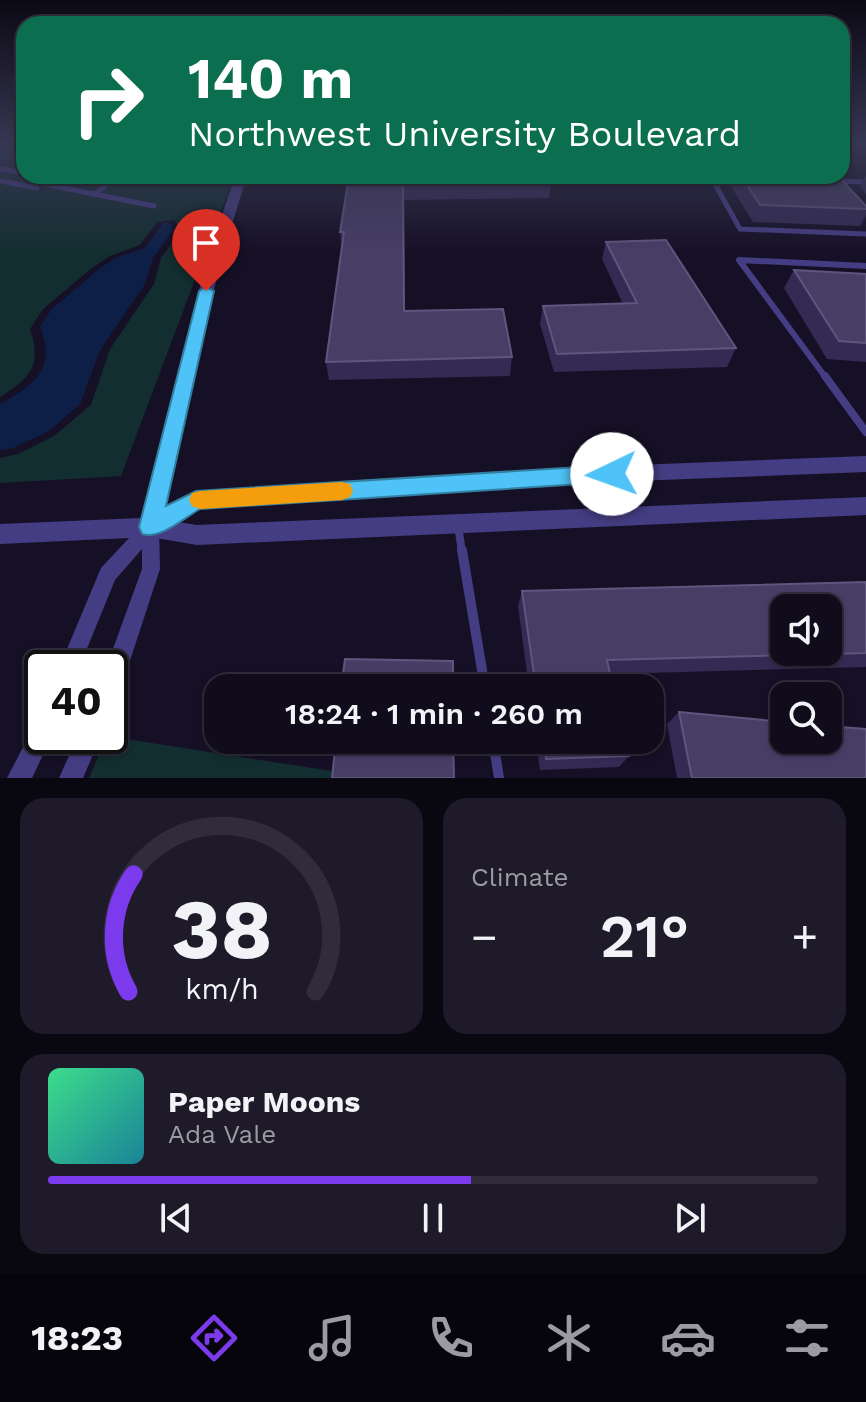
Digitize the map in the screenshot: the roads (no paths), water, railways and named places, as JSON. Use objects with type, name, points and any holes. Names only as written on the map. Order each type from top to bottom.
[{"type":"street","points":[[123,650],[151,569],[150,527],[213,263],[238,184]]},
{"type":"street","points":[[76,650],[108,574],[150,527],[196,500],[559,476],[866,464]]},
{"type":"street","points":[[0,534],[150,527],[197,535],[866,506]]},
{"type":"street","points":[[19,778],[32,754]]},
{"type":"street","points":[[71,778],[82,754]]},
{"type":"lane","points":[[0,181],[37,188]]},
{"type":"lane","points":[[44,184],[154,206]]},
{"type":"lane","points":[[95,194],[107,184]]},
{"type":"lane","points":[[715,184],[740,229],[866,234]]},
{"type":"lane","points":[[841,184],[847,191]]},
{"type":"lane","points":[[866,266],[739,260],[866,432]]},
{"type":"lane","points":[[458,525],[483,674]]},
{"type":"lane","points":[[495,754],[499,778]]},
{"type":"water","points":[[164,222],[170,223],[173,230],[153,258],[145,284],[100,350],[80,404],[49,431],[13,448],[0,450],[0,404],[23,390],[40,374],[46,354],[40,327],[51,310],[117,257],[145,248]]}]
